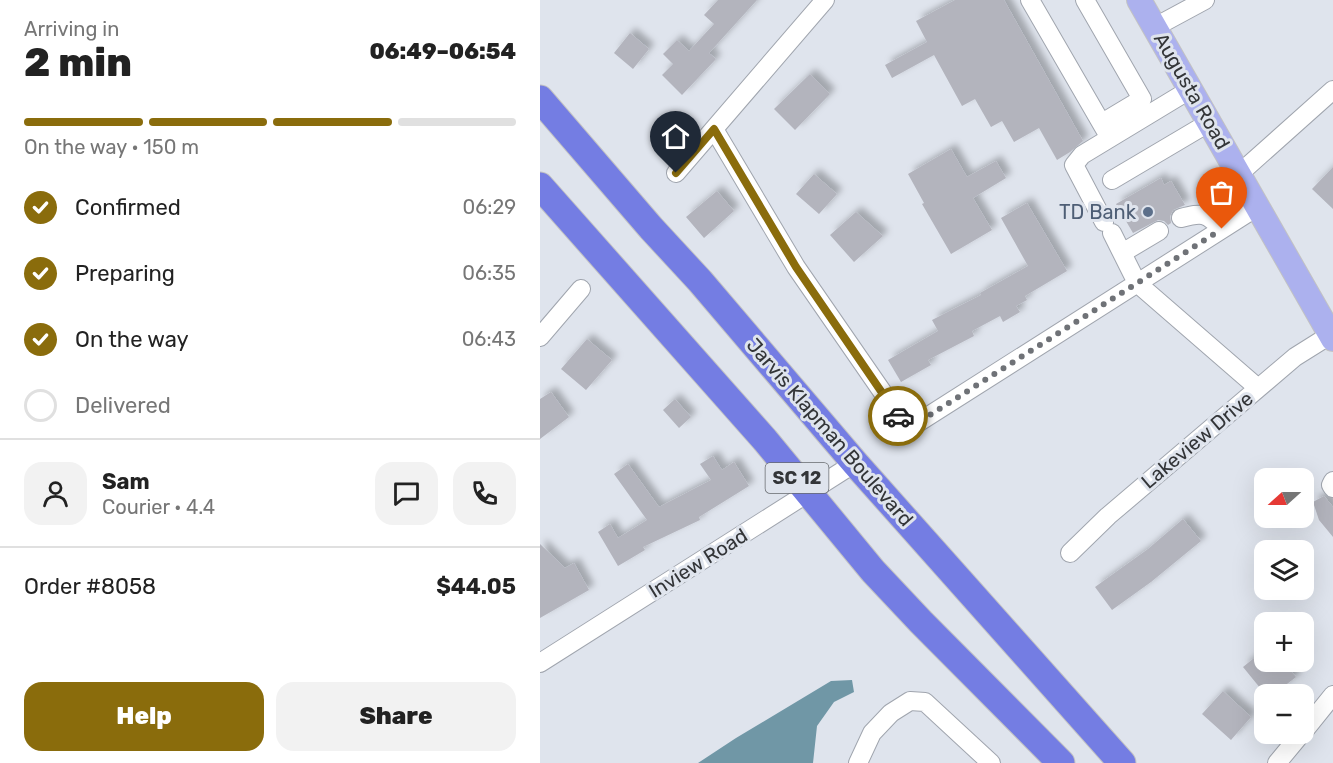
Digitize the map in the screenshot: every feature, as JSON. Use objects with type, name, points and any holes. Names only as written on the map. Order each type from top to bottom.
[{"type":"highway","name":"Jarvis Klapman Boulevard","points":[[540,99],[700,281],[855,463],[1122,763]]},
{"type":"highway","points":[[540,113],[591,159]]},
{"type":"highway","name":"SC 12","points":[[540,186],[809,492],[889,588],[1061,763]]},
{"type":"main road","name":"Augusta Road","points":[[1140,0],[1332,337]]},
{"type":"street","points":[[676,173],[825,0]]},
{"type":"street","points":[[1030,0],[1106,131]]},
{"type":"street","points":[[1085,0],[1142,99],[1106,131],[1074,165],[1137,283],[1258,388]]},
{"type":"street","points":[[1155,27],[1205,0]]},
{"type":"street","points":[[1106,131],[1191,89]]},
{"type":"street","points":[[1240,173],[1333,90]]},
{"type":"street","points":[[1112,180],[1210,122]]},
{"type":"street","points":[[714,129],[796,267],[908,429],[1257,207]]},
{"type":"street","points":[[1181,218],[1198,213],[1209,215],[1222,229]]},
{"type":"street","points":[[1122,253],[1159,231]]},
{"type":"street","points":[[540,336],[581,289]]},
{"type":"street","name":"Lakeview Drive","points":[[1070,553],[1108,516],[1295,357],[1332,337]]},
{"type":"street","name":"Inview Road","points":[[540,663],[855,463]]},
{"type":"street","points":[[1333,481],[1331,485],[1333,488]]},
{"type":"street","points":[[1314,717],[1333,694]]},
{"type":"street","points":[[858,763],[872,733],[891,713],[910,701],[925,702],[991,763]]},
{"type":"street","points":[[1277,763],[1292,744]]},
{"type":"water","points":[[852,680],[854,692],[834,702],[817,726],[813,763],[698,763],[831,681]]},
{"type":"building","points":[[718,0],[757,0],[709,53],[716,59],[682,95],[662,75],[673,64],[663,54],[677,40],[689,51],[714,24],[704,15]]},
{"type":"building","points":[[955,0],[1004,0],[1083,141],[1070,152],[1057,160],[1039,128],[1014,142],[1002,121],[991,127],[975,99],[962,106],[934,55],[892,78],[885,65],[927,42],[916,21]]},
{"type":"building","points":[[630,33],[649,49],[633,69],[614,53]]},
{"type":"building","points":[[810,74],[830,94],[795,130],[774,109]]},
{"type":"building","points":[[951,149],[967,177],[996,161],[1006,178],[973,198],[992,230],[951,254],[922,204],[924,203],[908,174]]},
{"type":"building","points":[[1333,167],[1333,209],[1312,189]]},
{"type":"building","points":[[814,174],[837,194],[819,214],[796,194]]},
{"type":"building","name":"TD Bank","points":[[1161,178],[1164,185],[1171,181],[1185,205],[1173,210],[1170,216],[1171,223],[1168,225],[1158,220],[1133,233],[1116,204]]},
{"type":"building","points":[[717,191],[734,211],[704,238],[686,217]]},
{"type":"building","points":[[1027,203],[1067,271],[1025,296],[1027,300],[1016,306],[1020,312],[1003,322],[1000,316],[972,331],[974,336],[928,360],[931,365],[901,382],[888,360],[938,331],[932,320],[981,295],[980,293],[1028,266],[1001,218]]},
{"type":"building","points":[[856,212],[883,236],[854,262],[830,235]]},
{"type":"building","points":[[587,339],[612,360],[586,390],[561,369]]},
{"type":"building","points":[[551,392],[569,417],[540,439],[540,399]]},
{"type":"building","points":[[675,399],[691,417],[679,428],[663,410]]},
{"type":"building","points":[[713,456],[722,470],[734,462],[749,486],[699,517],[700,520],[643,547],[645,550],[618,566],[598,532],[610,524],[618,538],[647,520],[614,474],[628,464],[659,507],[711,480],[700,464]]},
{"type":"building","points":[[1324,496],[1333,507],[1333,537],[1319,520],[1314,501]]},
{"type":"building","points":[[1183,519],[1201,541],[1112,610],[1095,587],[1148,549]]},
{"type":"building","points":[[540,544],[565,568],[574,563],[589,590],[540,618]]},
{"type":"building","points":[[1254,658],[1254,672],[1292,672],[1296,677],[1287,684],[1257,684],[1243,667]]},
{"type":"building","points":[[1223,691],[1251,717],[1231,740],[1202,714]]},
{"type":"way so far","points":[[898,416],[908,429],[1222,229]]},
{"type":"place","name":"TD Bank","points":[[1148,212]]},
{"type":"route","points":[[676,173],[714,129],[796,267],[898,416]]}]
